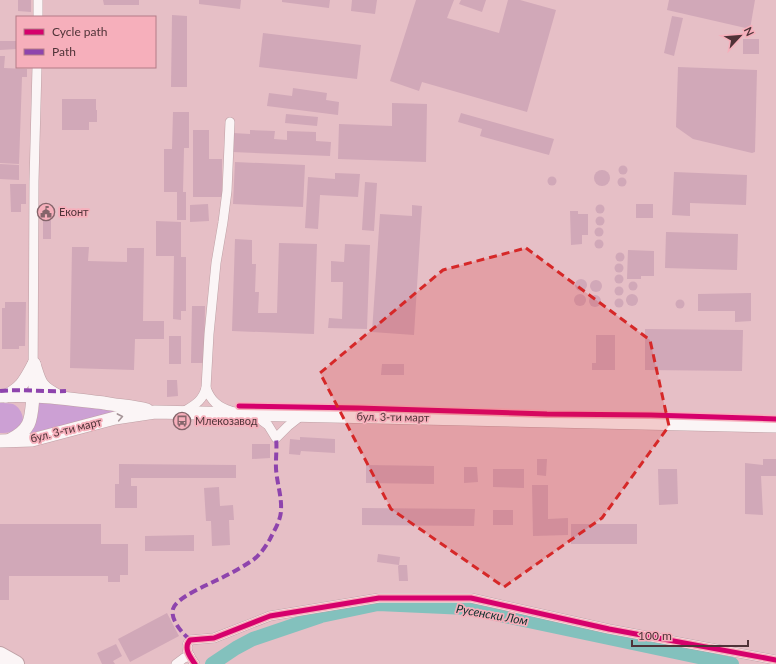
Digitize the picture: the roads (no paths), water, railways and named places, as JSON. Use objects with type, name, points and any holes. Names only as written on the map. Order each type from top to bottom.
[{"type":"highway","points":[[0,655],[16,664]]},
{"type":"main road","points":[[3,396],[19,388],[34,364]]},
{"type":"main road","points":[[34,364],[39,379],[45,388],[62,397]]},
{"type":"main road","points":[[3,396],[21,403],[27,410],[30,419]]},
{"type":"main road","name":"бул. 3-ти март","points":[[3,396],[62,397],[107,404],[134,406],[155,412]]},
{"type":"main road","points":[[4,441],[18,436],[25,430],[30,419],[33,396]]},
{"type":"main road","name":"бул. 3-ти март","points":[[4,441],[32,440],[115,418],[155,412],[776,426]]},
{"type":"street","points":[[38,0],[38,16]]},
{"type":"street","points":[[33,396],[34,189],[37,68]]},
{"type":"street","points":[[182,412],[202,399],[206,388],[209,334],[216,264],[227,192],[230,122]]},
{"type":"street","points":[[206,388],[213,401],[223,408],[238,414]]},
{"type":"street","points":[[252,414],[268,424],[276,438],[302,415]]},
{"type":"street","points":[[192,660],[187,651],[187,646],[190,640],[214,638],[270,616],[378,598],[471,598],[609,629],[776,660]]},
{"type":"street","points":[[176,664],[184,658],[192,660]]},
{"type":"waterway","name":"Русенски Лом","points":[[212,664],[253,639],[321,616],[378,604],[467,608],[732,664]]},
{"type":"place","name":"Еконт","points":[[46,212]]},
{"type":"place","name":"Млекозавод","points":[[182,421]]}]
